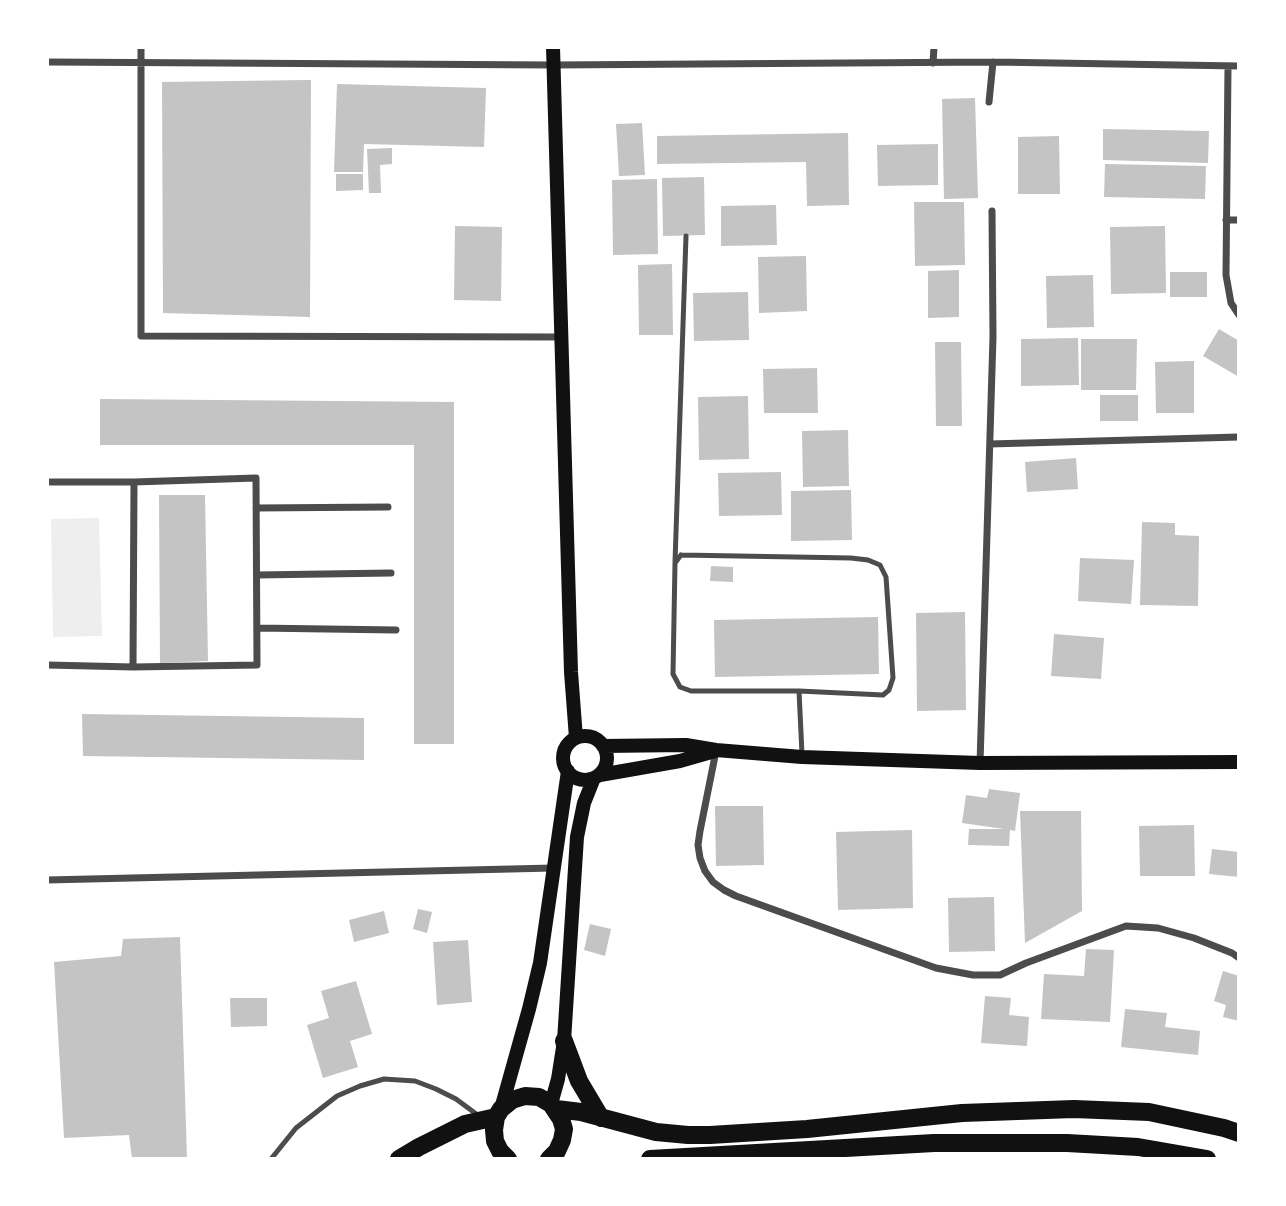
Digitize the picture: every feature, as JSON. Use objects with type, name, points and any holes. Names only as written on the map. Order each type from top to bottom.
[{"type":"main road","points":[[553,47],[571,672],[576,738]]},
{"type":"main road","points":[[549,1159],[557,1151],[564,1129],[553,1106],[564,1041],[577,837],[584,803],[597,776],[606,764],[606,751],[603,746],[589,736],[571,741],[564,752],[564,765],[568,771],[579,779],[586,780],[597,776],[688,760],[716,750]]},
{"type":"main road","points":[[603,746],[678,745],[802,757],[980,763],[1239,762]]},
{"type":"main road","points":[[508,1159],[495,1141],[494,1115],[530,1009],[540,963],[568,771]]},
{"type":"main road","points":[[564,1041],[579,1081],[601,1118]]},
{"type":"main road","points":[[398,1159],[465,1124],[494,1115],[512,1100],[525,1096],[539,1097],[553,1106],[656,1132],[709,1135],[807,1129],[962,1113],[1074,1109],[1149,1112],[1239,1133]]},
{"type":"main road","points":[[650,1159],[934,1143],[1066,1143],[1138,1147],[1207,1159]]},
{"type":"street","points":[[141,47],[141,336],[561,337]]},
{"type":"street","points":[[933,64],[934,47]]},
{"type":"street","points":[[47,62],[553,65],[993,62],[1239,66]]},
{"type":"street","points":[[989,102],[993,62]]},
{"type":"street","points":[[1228,66],[1226,275],[1231,303],[1239,315]]},
{"type":"street","points":[[980,763],[993,337],[992,211]]},
{"type":"street","points":[[1226,220],[1239,220]]},
{"type":"street","points":[[990,444],[1239,437]]},
{"type":"street","points":[[47,482],[256,478],[257,666],[47,665]]},
{"type":"street","points":[[133,667],[134,482]]},
{"type":"street","points":[[256,508],[388,507]]},
{"type":"street","points":[[257,575],[391,573]]},
{"type":"street","points":[[257,628],[396,630]]},
{"type":"street","points":[[716,750],[698,845],[705,871],[713,882],[736,896],[936,968],[973,975],[1000,975],[1026,962],[1126,926],[1158,928],[1194,938],[1239,958]]},
{"type":"street","points":[[47,880],[554,868]]},
{"type":"lane","points":[[675,563],[681,555],[851,558],[880,565],[886,577],[890,627],[893,678],[889,690],[883,695],[799,691],[691,691],[680,687],[673,674],[675,563],[686,236]]},
{"type":"lane","points":[[799,691],[802,757]]},
{"type":"lane","points":[[271,1159],[296,1128],[337,1096],[384,1079],[415,1081],[494,1115]]},
{"type":"shaded area","points":[[99,518],[102,636],[53,637],[51,519]]},
{"type":"building","points":[[311,80],[310,317],[163,313],[162,82]]},
{"type":"building","points":[[337,84],[486,88],[484,147],[364,144],[363,172],[334,172]]},
{"type":"building","points":[[975,98],[978,198],[944,199],[942,99]]},
{"type":"building","points":[[642,123],[645,175],[619,176],[616,124]]},
{"type":"building","points":[[1103,129],[1209,131],[1208,163],[1103,160]]},
{"type":"building","points":[[848,133],[849,205],[807,206],[806,162],[657,164],[657,136]]},
{"type":"building","points":[[1059,136],[1060,194],[1018,194],[1018,137]]},
{"type":"building","points":[[938,144],[938,185],[878,186],[877,145]]},
{"type":"building","points":[[392,148],[392,164],[380,165],[381,193],[369,193],[367,149]]},
{"type":"building","points":[[1105,164],[1206,166],[1205,199],[1104,197]]},
{"type":"building","points":[[336,174],[363,174],[363,190],[336,191]]},
{"type":"building","points":[[704,177],[705,235],[663,236],[662,178]]},
{"type":"building","points":[[657,179],[658,254],[613,255],[612,180]]},
{"type":"building","points":[[914,202],[964,202],[965,265],[915,266]]},
{"type":"building","points":[[776,205],[777,245],[721,246],[721,206]]},
{"type":"building","points":[[455,226],[502,227],[501,301],[454,300]]},
{"type":"building","points":[[1165,226],[1166,293],[1111,294],[1110,227]]},
{"type":"building","points":[[806,256],[807,311],[759,313],[758,257]]},
{"type":"building","points":[[672,264],[673,335],[639,335],[638,265]]},
{"type":"building","points":[[959,270],[959,317],[928,318],[928,271]]},
{"type":"building","points":[[1170,272],[1207,272],[1207,297],[1170,297]]},
{"type":"building","points":[[1093,275],[1094,327],[1047,328],[1046,276]]},
{"type":"building","points":[[748,292],[749,340],[694,341],[693,293]]},
{"type":"building","points":[[1219,329],[1239,341],[1239,377],[1203,356]]},
{"type":"building","points":[[1078,338],[1079,385],[1021,386],[1021,339]]},
{"type":"building","points":[[1081,339],[1137,339],[1136,390],[1081,390]]},
{"type":"building","points":[[935,342],[961,342],[962,426],[936,426]]},
{"type":"building","points":[[1194,361],[1194,413],[1156,413],[1155,362]]},
{"type":"building","points":[[817,368],[818,413],[764,413],[763,369]]},
{"type":"building","points":[[1100,395],[1138,395],[1138,421],[1100,421]]},
{"type":"building","points":[[748,396],[749,459],[699,460],[698,397]]},
{"type":"building","points":[[100,399],[454,402],[454,744],[414,744],[414,445],[100,445]]},
{"type":"building","points":[[848,430],[849,486],[803,487],[802,431]]},
{"type":"building","points":[[1076,458],[1078,489],[1027,492],[1025,462]]},
{"type":"building","points":[[781,472],[782,515],[719,516],[718,473]]},
{"type":"building","points":[[851,490],[852,540],[791,541],[791,491]]},
{"type":"building","points":[[159,495],[205,495],[208,661],[160,663]]},
{"type":"building","points":[[1142,522],[1175,523],[1175,535],[1199,536],[1198,606],[1140,605]]},
{"type":"building","points":[[1080,558],[1134,560],[1131,604],[1078,601]]},
{"type":"building","points":[[711,566],[733,567],[733,582],[710,581]]},
{"type":"building","points":[[965,612],[966,710],[917,711],[916,613]]},
{"type":"building","points":[[878,617],[879,674],[715,677],[714,620]]},
{"type":"building","points":[[1054,634],[1104,638],[1101,679],[1051,676]]},
{"type":"building","points":[[82,714],[364,718],[364,760],[83,756]]},
{"type":"building","points":[[989,789],[1020,793],[1015,831],[1010,830],[1009,846],[968,845],[969,829],[1004,829],[962,823],[966,795],[987,798]]},
{"type":"building","points":[[715,806],[763,806],[764,865],[716,866]]},
{"type":"building","points":[[1020,811],[1081,811],[1082,911],[1025,943]]},
{"type":"building","points":[[1194,825],[1195,876],[1140,876],[1139,826]]},
{"type":"building","points":[[912,830],[913,908],[838,910],[836,832]]},
{"type":"building","points":[[1212,849],[1239,852],[1239,877],[1209,874]]},
{"type":"building","points":[[994,897],[995,951],[949,952],[948,898]]},
{"type":"building","points":[[418,909],[432,912],[427,933],[413,929]]},
{"type":"building","points":[[384,911],[389,933],[354,942],[349,920]]},
{"type":"building","points":[[590,924],[611,929],[605,956],[584,950]]},
{"type":"building","points":[[180,937],[187,1158],[132,1159],[129,1135],[64,1138],[54,962],[121,956],[123,939]]},
{"type":"building","points":[[468,940],[472,1002],[437,1005],[433,942]]},
{"type":"building","points":[[1086,949],[1114,950],[1110,1022],[1041,1019],[1044,974],[1084,976]]},
{"type":"building","points":[[1223,971],[1239,976],[1239,1021],[1223,1017],[1226,1005],[1214,1001]]},
{"type":"building","points":[[356,981],[372,1034],[350,1041],[358,1067],[323,1078],[307,1025],[329,1018],[321,991]]},
{"type":"building","points":[[985,996],[1011,998],[1009,1015],[1029,1017],[1027,1046],[981,1043]]},
{"type":"building","points":[[230,998],[267,998],[267,1026],[231,1027]]},
{"type":"building","points":[[1125,1009],[1167,1013],[1165,1027],[1200,1031],[1198,1055],[1121,1047]]}]
